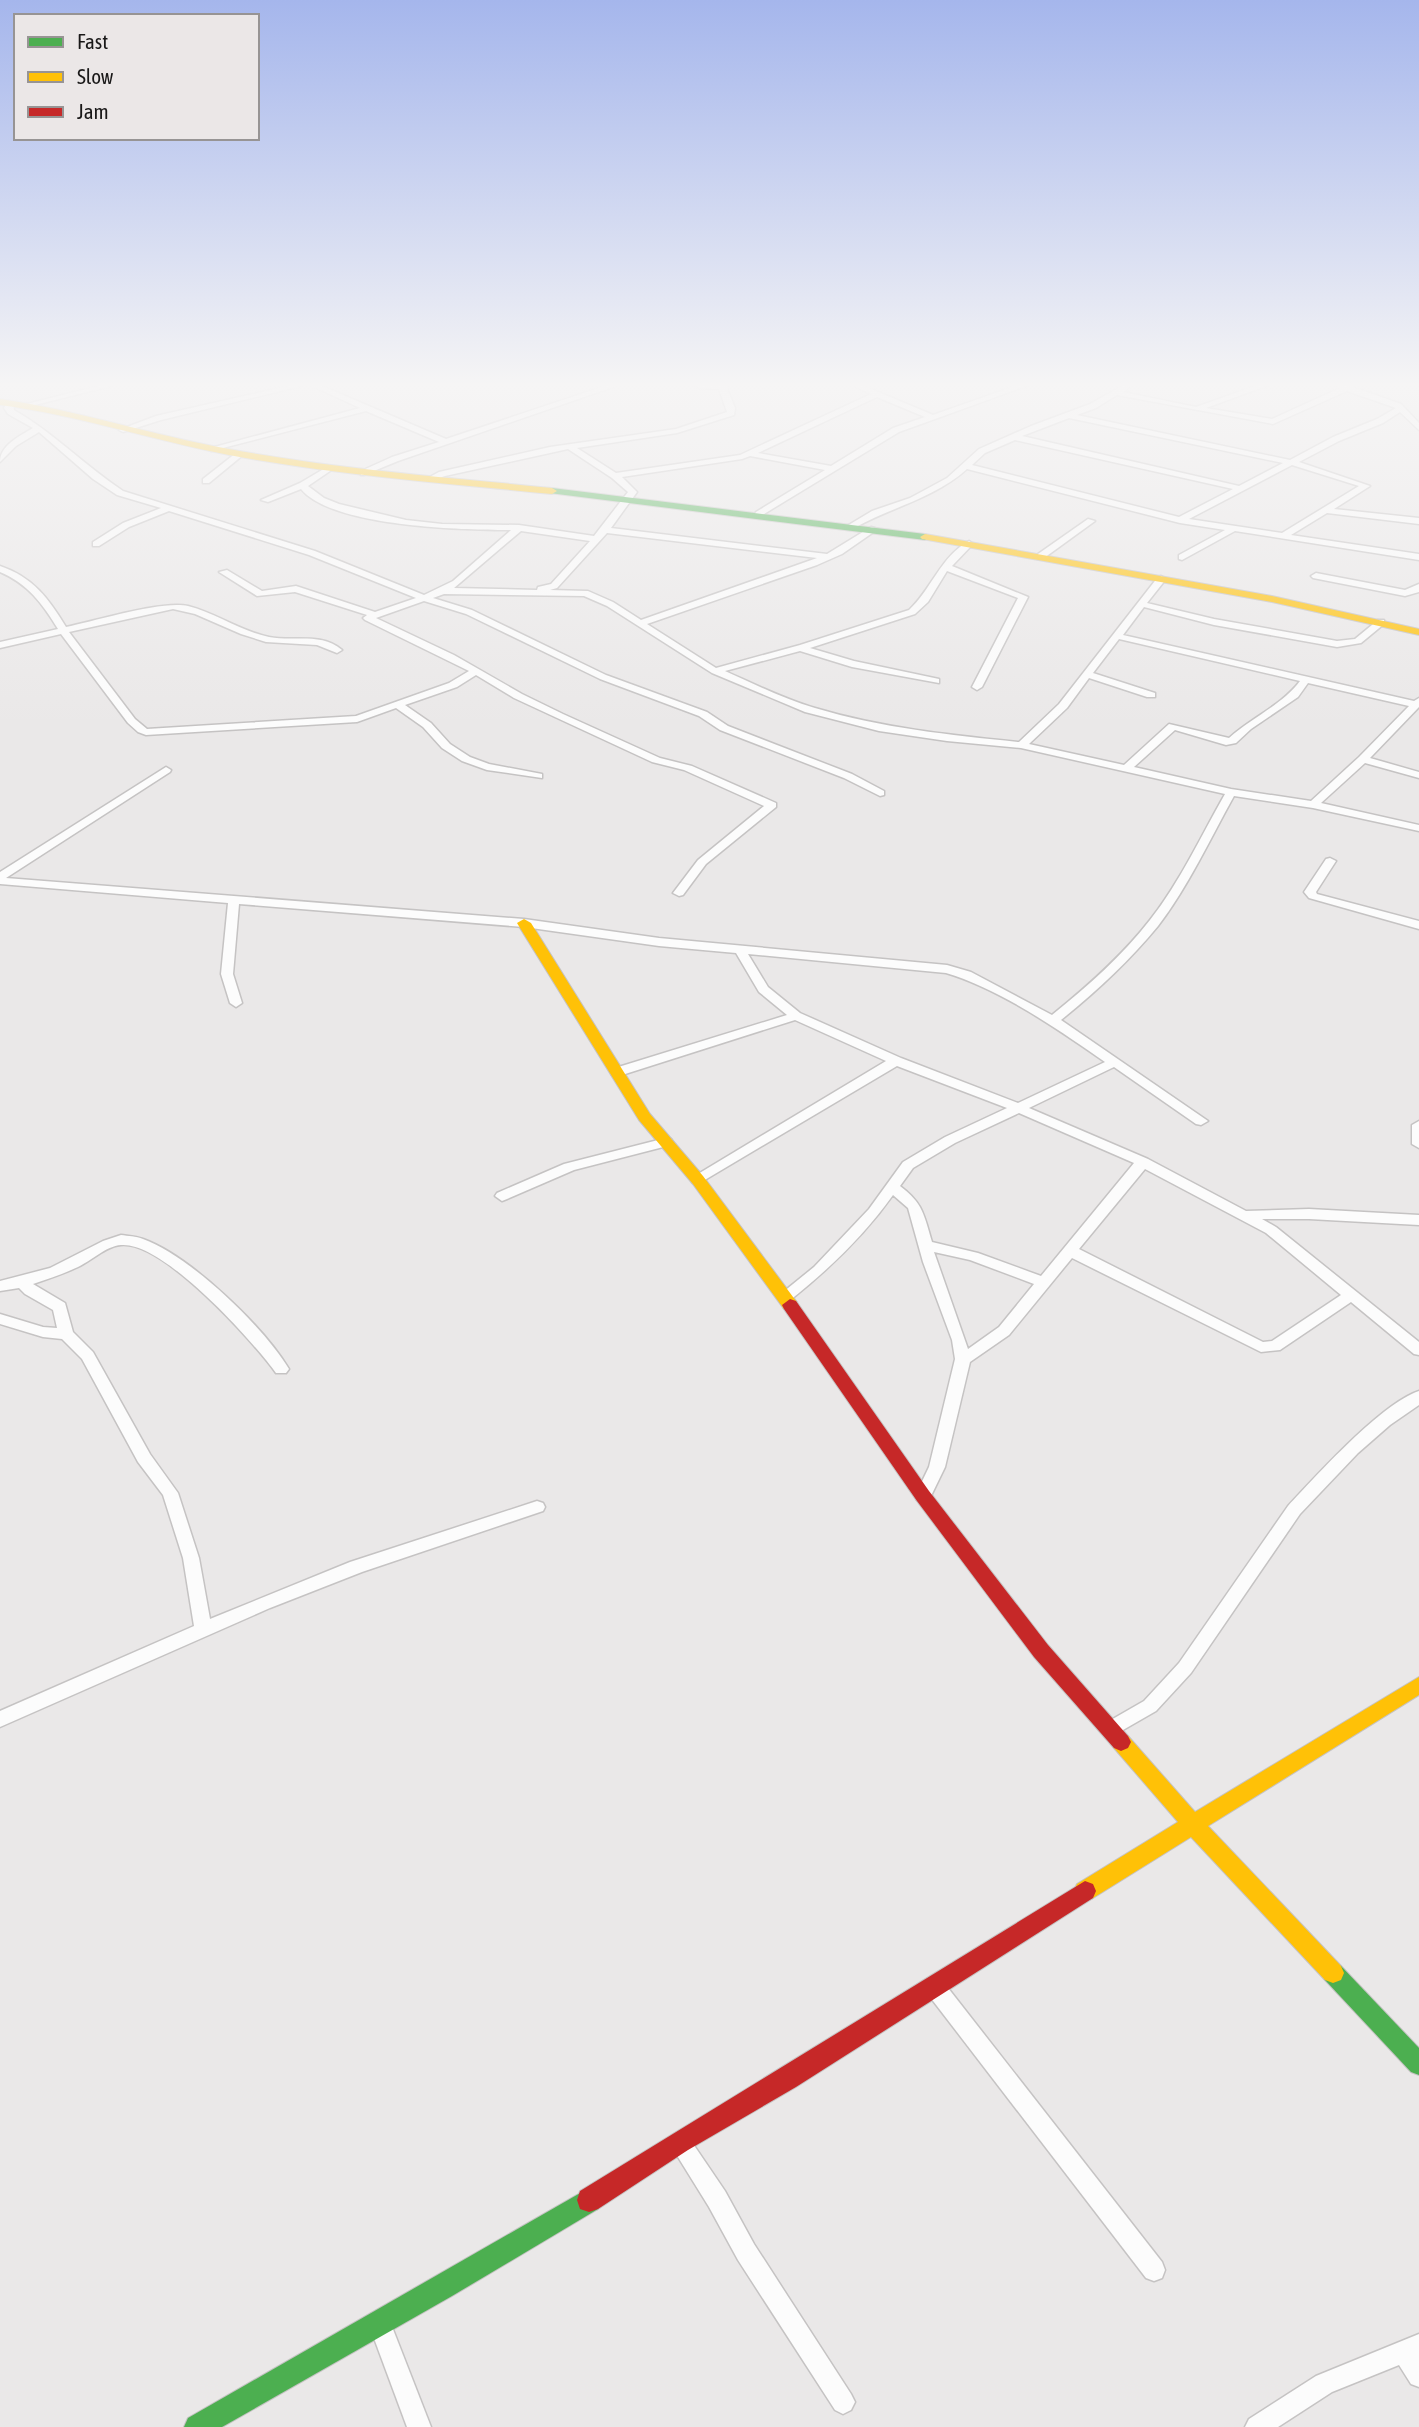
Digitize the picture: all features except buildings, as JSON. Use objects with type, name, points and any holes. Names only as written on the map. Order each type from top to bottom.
[{"type":"street","points":[[143,499],[312,553],[502,627],[603,677],[697,712],[758,743],[848,776],[880,793]]},
{"type":"street","points":[[319,499],[416,524],[519,528],[595,539]]},
{"type":"street","points":[[556,589],[629,499]]},
{"type":"street","points":[[631,499],[874,529],[1041,556],[1381,622],[1419,632]]},
{"type":"street","points":[[759,514],[783,499]]},
{"type":"street","points":[[851,526],[875,513],[913,499]]},
{"type":"street","points":[[1098,499],[1180,520],[1419,557]]},
{"type":"street","points":[[1180,520],[1221,499]]},
{"type":"street","points":[[1283,536],[1334,510],[1348,499]]},
{"type":"street","points":[[96,544],[114,530],[167,509]]},
{"type":"street","points":[[1334,510],[1419,522]]},
{"type":"street","points":[[1041,556],[1091,521]]},
{"type":"street","points":[[519,528],[456,583],[443,591],[372,614],[368,619],[442,652],[518,696],[656,760],[688,768],[772,805],[702,862],[679,893]]},
{"type":"street","points":[[640,624],[828,557],[874,529]]},
{"type":"street","points":[[1182,558],[1232,529]]},
{"type":"street","points":[[605,530],[828,557]]},
{"type":"street","points":[[715,671],[800,648],[912,612],[925,600],[935,580],[969,544]]},
{"type":"street","points":[[946,567],[1023,597],[977,687]]},
{"type":"street","points":[[0,569],[35,587],[47,601],[64,632],[134,726],[146,732],[357,719],[461,681],[474,671]]},
{"type":"street","points":[[224,572],[260,594],[296,589],[372,614]]},
{"type":"street","points":[[1316,576],[1405,593],[1413,592],[1419,587]]},
{"type":"street","points":[[1021,745],[1063,706],[1161,579]]},
{"type":"street","points":[[443,591],[533,592],[556,589],[585,593],[715,671],[785,701],[837,718],[933,736],[1021,745],[1231,792],[1313,805],[1419,828]]},
{"type":"street","points":[[1141,604],[1227,625],[1337,643],[1358,641],[1381,622]]},
{"type":"street","points":[[0,645],[162,608],[183,607],[198,610],[265,639],[314,639],[337,650]]},
{"type":"street","points":[[1117,636],[1417,703]]},
{"type":"street","points":[[800,648],[852,664],[936,681]]},
{"type":"street","points":[[1089,675],[1152,695]]},
{"type":"street","points":[[1128,768],[1173,726],[1226,742],[1232,741],[1247,727],[1294,695],[1305,680]]},
{"type":"street","points":[[1313,805],[1363,759],[1417,703]]},
{"type":"street","points":[[398,705],[427,725],[446,746],[466,759],[487,767],[538,776]]},
{"type":"street","points":[[1363,759],[1419,775]]},
{"type":"street","points":[[0,879],[166,770]]},
{"type":"street","points":[[1053,1020],[1097,985],[1153,924],[1168,903],[1231,792]]},
{"type":"street","points":[[1330,860],[1310,892],[1313,896],[1419,925]]},
{"type":"street","points":[[0,879],[524,923],[740,950],[947,969],[967,975],[1053,1020],[1201,1121]]},
{"type":"street","points":[[234,900],[227,974],[236,1003]]},
{"type":"street","points":[[524,923],[644,1117],[698,1180],[784,1297],[923,1496],[1041,1651],[1192,1823],[1419,2064]]},
{"type":"street","points":[[740,950],[763,989],[796,1016],[896,1061],[1017,1107],[1143,1162],[1246,1215],[1271,1230],[1419,1350]]},
{"type":"street","points":[[617,1072],[796,1016]]},
{"type":"street","points":[[698,1180],[896,1061]]},
{"type":"street","points":[[784,1297],[819,1270],[874,1212],[908,1165],[950,1140],[1113,1063]]},
{"type":"street","points":[[1419,1125],[1419,1144]]},
{"type":"street","points":[[502,1196],[569,1167],[666,1142]]},
{"type":"street","points":[[962,1359],[1004,1331],[1143,1162]]},
{"type":"street","points":[[891,1187],[915,1207],[959,1340],[962,1359],[937,1467],[923,1496]]},
{"type":"street","points":[[1246,1215],[1309,1214],[1419,1220]]},
{"type":"street","points":[[0,1286],[73,1264],[119,1240],[139,1242],[198,1281],[272,1354],[281,1369]]},
{"type":"street","points":[[926,1245],[973,1256],[1043,1282]]},
{"type":"street","points":[[1069,1250],[1261,1347],[1275,1346],[1293,1336],[1352,1295]]},
{"type":"street","points":[[20,1281],[60,1307],[65,1318],[65,1334]]},
{"type":"street","points":[[0,1319],[43,1332],[65,1334],[88,1356],[144,1458],[170,1493],[191,1558],[203,1630]]},
{"type":"street","points":[[1110,1729],[1150,1706],[1185,1668],[1307,1494],[1363,1439],[1419,1397]]},
{"type":"street","points":[[0,1719],[264,1603],[356,1567],[537,1507]]},
{"type":"street","points":[[197,2427],[379,2322],[501,2256],[680,2142],[788,2080],[1192,1823],[1419,1685]]},
{"type":"street","points":[[934,1986],[1154,2270]]},
{"type":"street","points":[[680,2142],[718,2199],[746,2252],[843,2402]]},
{"type":"street","points":[[379,2322],[419,2427]]},
{"type":"street","points":[[1257,2427],[1324,2384],[1411,2348],[1419,2376]]},
{"type":"traffic: fast","points":[[619,499],[925,537]]},
{"type":"traffic: fast","points":[[1333,1973],[1419,2064]]},
{"type":"traffic: fast","points":[[197,2427],[443,2287],[589,2200]]},
{"type":"traffic: slow","points":[[925,537],[1272,599],[1419,632]]},
{"type":"traffic: slow","points":[[524,923],[644,1117],[698,1180],[790,1305]]},
{"type":"traffic: slow","points":[[1085,1891],[1419,1685]]},
{"type":"traffic: slow","points":[[1121,1742],[1192,1823],[1333,1973]]},
{"type":"traffic: jam","points":[[790,1305],[923,1496],[1041,1651],[1121,1742]]},
{"type":"traffic: jam","points":[[589,2200],[680,2142],[788,2079],[1085,1891]]}]
